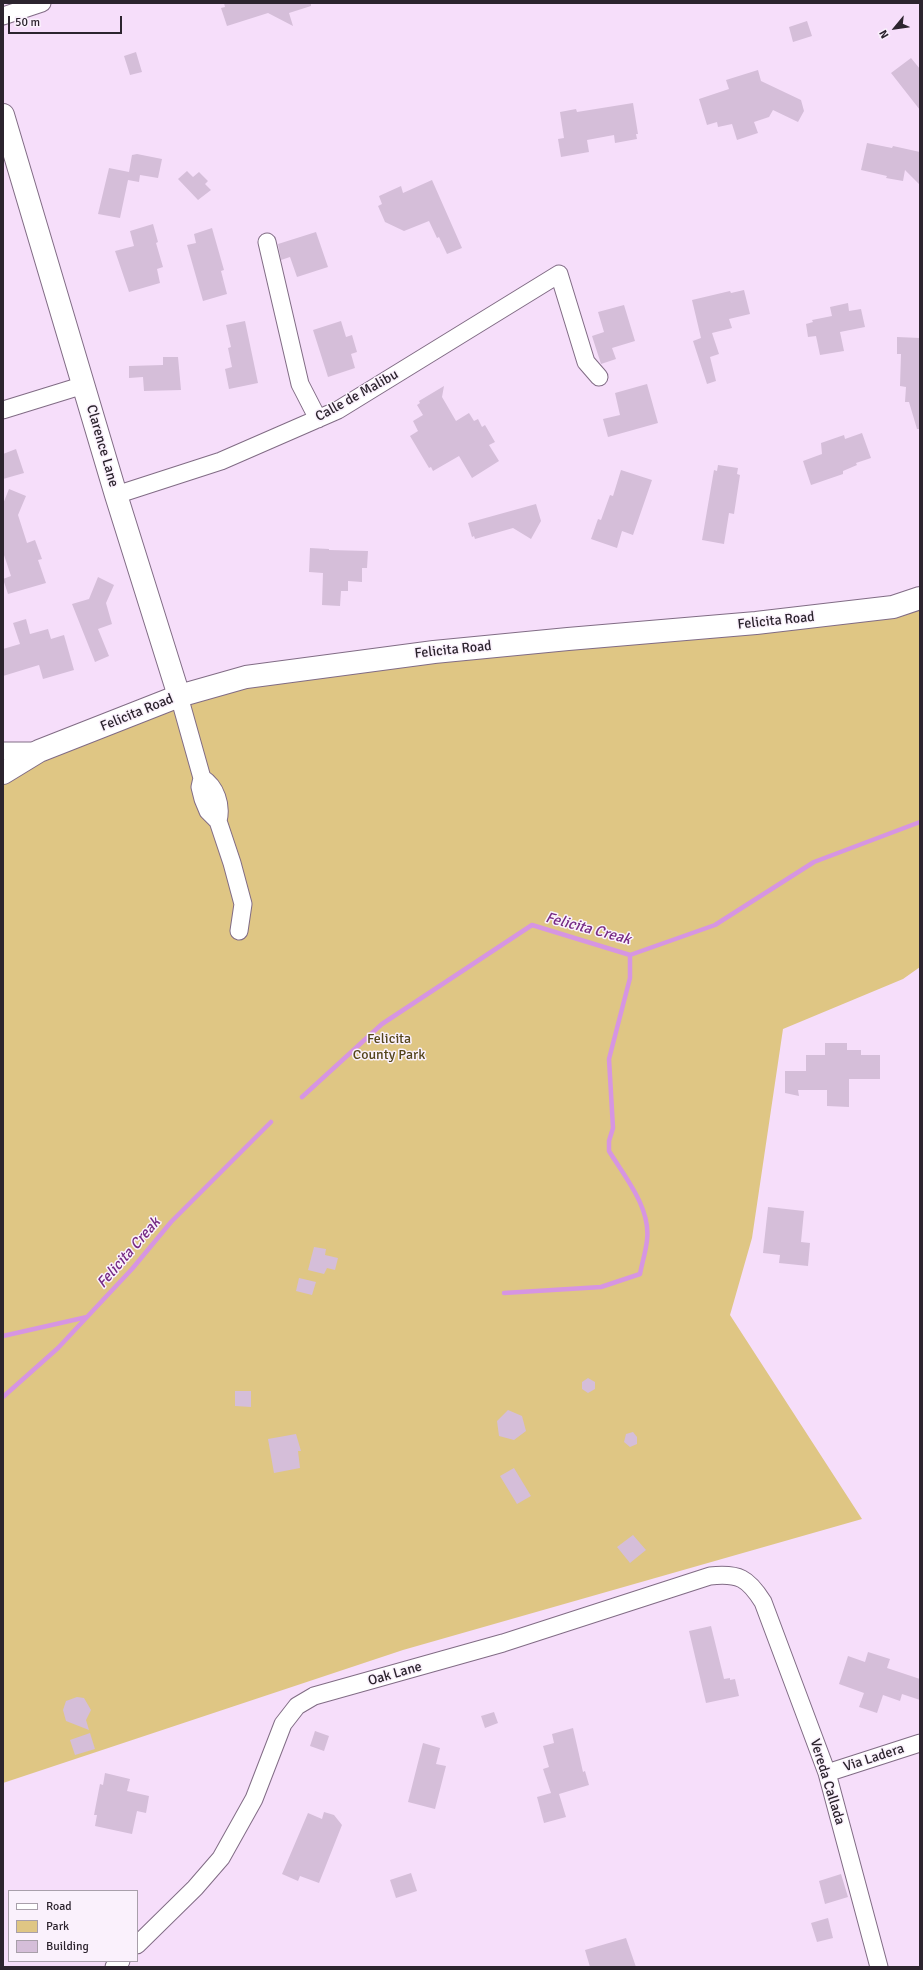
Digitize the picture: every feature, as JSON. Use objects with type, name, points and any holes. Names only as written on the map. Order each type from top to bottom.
[{"type":"main road","name":"Clarence Lane","points":[[3,115],[116,495],[179,696]]},
{"type":"main road","name":"Felicita Road","points":[[3,773],[40,751],[179,696],[246,677],[458,649],[756,623],[893,607],[920,598]]},
{"type":"street","points":[[3,16],[42,3]]},
{"type":"street","points":[[267,242],[300,384],[318,419]]},
{"type":"street","name":"Calle de Malibu","points":[[116,495],[221,461],[338,410],[559,274],[586,362],[599,377]]},
{"type":"street","points":[[3,410],[84,385]]},
{"type":"street","name":"Clarence Lane","points":[[179,696],[202,778],[200,787],[203,799],[208,812],[218,821],[232,863],[243,904],[239,931]]},
{"type":"street","points":[[3,751],[40,751]]},
{"type":"street","name":"Oak Lane","points":[[138,1944],[195,1888],[221,1858],[254,1799],[283,1724],[297,1706],[314,1696],[503,1643],[710,1576],[728,1574],[752,1584],[763,1602]]},
{"type":"street","name":"Vereda Callada","points":[[763,1602],[827,1773],[879,1967]]},
{"type":"street","name":"Via Ladera","points":[[827,1773],[920,1744]]},
{"type":"green space","name":"Felicita County Park","points":[[920,598],[920,967],[903,979],[783,1029],[752,1238],[730,1315],[862,1519],[403,1650],[3,1783],[3,773],[179,696]]},
{"type":"building","points":[[224,3],[311,3],[311,6],[289,13],[293,26],[268,13],[227,26],[221,8],[225,7]]},
{"type":"building","points":[[807,21],[812,36],[793,42],[789,27]]},
{"type":"building","points":[[136,52],[142,72],[130,75],[124,56]]},
{"type":"building","points":[[911,58],[920,69],[920,110],[891,73]]},
{"type":"building","points":[[758,70],[761,81],[801,100],[804,111],[798,122],[773,110],[769,117],[754,122],[758,133],[737,140],[732,124],[718,127],[717,122],[707,125],[699,99],[729,89],[726,80]]},
{"type":"building","points":[[633,103],[638,134],[636,134],[637,139],[615,143],[614,135],[587,140],[589,152],[561,157],[558,139],[564,138],[560,112],[576,109],[577,112]]},
{"type":"building","points":[[867,143],[892,148],[893,146],[920,152],[920,185],[905,170],[903,181],[886,178],[887,176],[861,170]]},
{"type":"building","points":[[137,154],[162,159],[158,178],[140,175],[139,182],[128,180],[120,218],[98,214],[109,168],[129,172],[132,155]]},
{"type":"building","points":[[187,171],[193,177],[199,172],[208,181],[205,184],[211,190],[198,200],[178,179]]},
{"type":"building","points":[[432,180],[462,248],[447,254],[429,221],[404,231],[385,222],[378,206],[382,204],[379,196],[401,186],[403,193]]},
{"type":"building","points":[[153,224],[158,242],[156,243],[163,267],[157,269],[160,283],[129,292],[115,251],[134,246],[130,231]]},
{"type":"building","points":[[212,228],[224,270],[221,271],[227,294],[203,301],[187,245],[196,243],[194,234]]},
{"type":"building","points":[[316,232],[328,267],[297,277],[290,257],[281,260],[278,244]]},
{"type":"building","points":[[744,290],[750,314],[729,319],[732,328],[712,333],[719,354],[710,357],[716,381],[707,384],[693,341],[701,338],[692,300],[730,291],[731,293]]},
{"type":"building","points":[[848,303],[849,311],[861,309],[865,327],[840,332],[844,351],[820,355],[816,336],[808,337],[806,324],[813,322],[812,320],[832,316],[830,307]]},
{"type":"building","points":[[624,305],[635,341],[612,348],[616,359],[601,364],[592,336],[604,332],[598,312]]},
{"type":"building","points":[[245,321],[258,383],[229,389],[225,369],[232,367],[228,348],[231,347],[226,325]]},
{"type":"building","points":[[341,321],[346,337],[352,335],[357,352],[351,354],[355,368],[328,377],[313,330]]},
{"type":"building","points":[[897,337],[920,338],[920,429],[917,429],[909,402],[905,402],[906,387],[900,386],[901,354],[897,354]]},
{"type":"building","points":[[163,357],[178,357],[181,390],[144,391],[143,377],[129,378],[129,366],[163,365]]},
{"type":"building","points":[[647,384],[658,423],[608,437],[603,419],[620,415],[615,393]]},
{"type":"building","points":[[444,386],[442,397],[456,421],[469,413],[474,421],[478,419],[482,427],[485,425],[495,442],[489,445],[499,461],[472,478],[459,456],[433,471],[431,467],[429,468],[410,436],[418,431],[413,421],[423,415],[417,405],[420,403],[419,401]]},
{"type":"building","points":[[862,433],[871,458],[856,463],[857,465],[843,471],[843,474],[811,485],[803,461],[822,454],[821,443],[844,435],[845,439]]},
{"type":"building","points":[[16,449],[24,473],[3,479],[3,454]]},
{"type":"building","points":[[718,465],[738,468],[737,474],[740,475],[734,514],[729,513],[724,544],[702,540],[714,470],[717,471]]},
{"type":"building","points":[[621,470],[652,480],[633,535],[622,531],[617,548],[591,539],[598,519],[601,520],[610,495],[613,496]]},
{"type":"building","points":[[9,489],[26,496],[18,515],[27,543],[35,540],[42,559],[38,560],[46,583],[8,594],[3,579],[11,576],[3,552],[3,504]]},
{"type":"building","points":[[536,504],[541,521],[531,539],[513,528],[475,539],[474,536],[472,537],[468,523]]},
{"type":"building","points":[[310,548],[368,551],[367,568],[362,568],[362,582],[348,581],[348,591],[341,591],[340,606],[322,605],[323,573],[309,572]]},
{"type":"building","points":[[98,577],[114,585],[106,603],[112,624],[98,629],[109,656],[95,662],[72,604],[89,599]]},
{"type":"building","points":[[26,619],[30,634],[48,629],[51,639],[64,635],[74,670],[43,679],[39,665],[3,676],[3,649],[20,644],[13,623]]},
{"type":"building","points":[[825,1043],[847,1043],[847,1050],[861,1050],[861,1055],[880,1055],[880,1079],[849,1079],[849,1107],[827,1106],[827,1090],[798,1090],[799,1096],[785,1093],[785,1071],[806,1071],[806,1055],[825,1055]]},
{"type":"building","points":[[768,1207],[804,1211],[801,1242],[810,1243],[808,1266],[779,1263],[780,1255],[763,1253]]},
{"type":"building","points":[[314,1247],[326,1249],[325,1255],[338,1258],[335,1270],[327,1268],[324,1274],[308,1270]]},
{"type":"building","points":[[299,1278],[316,1282],[312,1295],[296,1291]]},
{"type":"building","points":[[588,1378],[595,1382],[595,1389],[588,1393],[582,1389],[582,1382]]},
{"type":"building","points":[[235,1391],[251,1391],[251,1407],[235,1406]]},
{"type":"building","points":[[508,1410],[522,1416],[526,1431],[514,1440],[499,1436],[497,1421]]},
{"type":"building","points":[[633,1432],[637,1437],[637,1444],[630,1447],[624,1442],[626,1434]]},
{"type":"building","points":[[296,1434],[301,1451],[298,1451],[300,1468],[274,1473],[268,1439]]},
{"type":"building","points":[[514,1468],[531,1496],[517,1504],[500,1476]]},
{"type":"building","points":[[633,1535],[646,1550],[630,1563],[617,1547]]},
{"type":"building","points":[[711,1626],[724,1679],[735,1679],[739,1696],[706,1703],[689,1631]]},
{"type":"building","points":[[868,1652],[890,1659],[887,1668],[920,1679],[920,1700],[902,1694],[900,1701],[883,1695],[877,1713],[859,1707],[864,1693],[839,1684],[848,1656],[865,1662]]},
{"type":"building","points":[[77,1697],[84,1698],[91,1710],[86,1720],[89,1730],[66,1721],[63,1710],[66,1701]]},
{"type":"building","points":[[494,1712],[498,1723],[485,1728],[481,1716]]},
{"type":"building","points":[[573,1728],[583,1772],[585,1771],[589,1785],[559,1794],[566,1817],[544,1823],[537,1797],[551,1793],[543,1769],[549,1767],[543,1746],[554,1743],[552,1734]]},
{"type":"building","points":[[315,1731],[329,1736],[324,1751],[310,1746]]},
{"type":"building","points":[[90,1733],[95,1749],[75,1755],[70,1740]]},
{"type":"building","points":[[423,1743],[440,1748],[436,1764],[446,1766],[435,1809],[408,1802]]},
{"type":"building","points":[[105,1773],[130,1779],[127,1791],[149,1796],[146,1813],[137,1811],[132,1834],[95,1826],[97,1815],[94,1815],[100,1784],[103,1785]]},
{"type":"building","points":[[324,1812],[334,1815],[342,1825],[319,1883],[300,1876],[298,1881],[282,1874],[308,1813],[322,1819]]},
{"type":"building","points":[[411,1873],[417,1891],[396,1898],[390,1880]]},
{"type":"building","points":[[841,1874],[848,1897],[825,1904],[819,1881]]},
{"type":"building","points":[[828,1918],[833,1938],[817,1942],[811,1923]]},
{"type":"building","points":[[626,1938],[636,1967],[590,1967],[585,1950]]},
{"type":"waterway","name":"Felicita Creak","points":[[302,1097],[382,1024],[532,925],[630,955],[715,925],[814,862],[920,822]]},
{"type":"waterway","points":[[504,1293],[601,1287],[640,1274],[647,1240],[645,1216],[636,1193],[609,1151],[609,1141],[613,1128],[609,1059],[630,978],[630,955]]},
{"type":"waterway","name":"Felicita Creak","points":[[3,1397],[58,1348],[132,1269],[171,1222],[271,1122]]},
{"type":"waterway","points":[[3,1336],[87,1317]]}]
